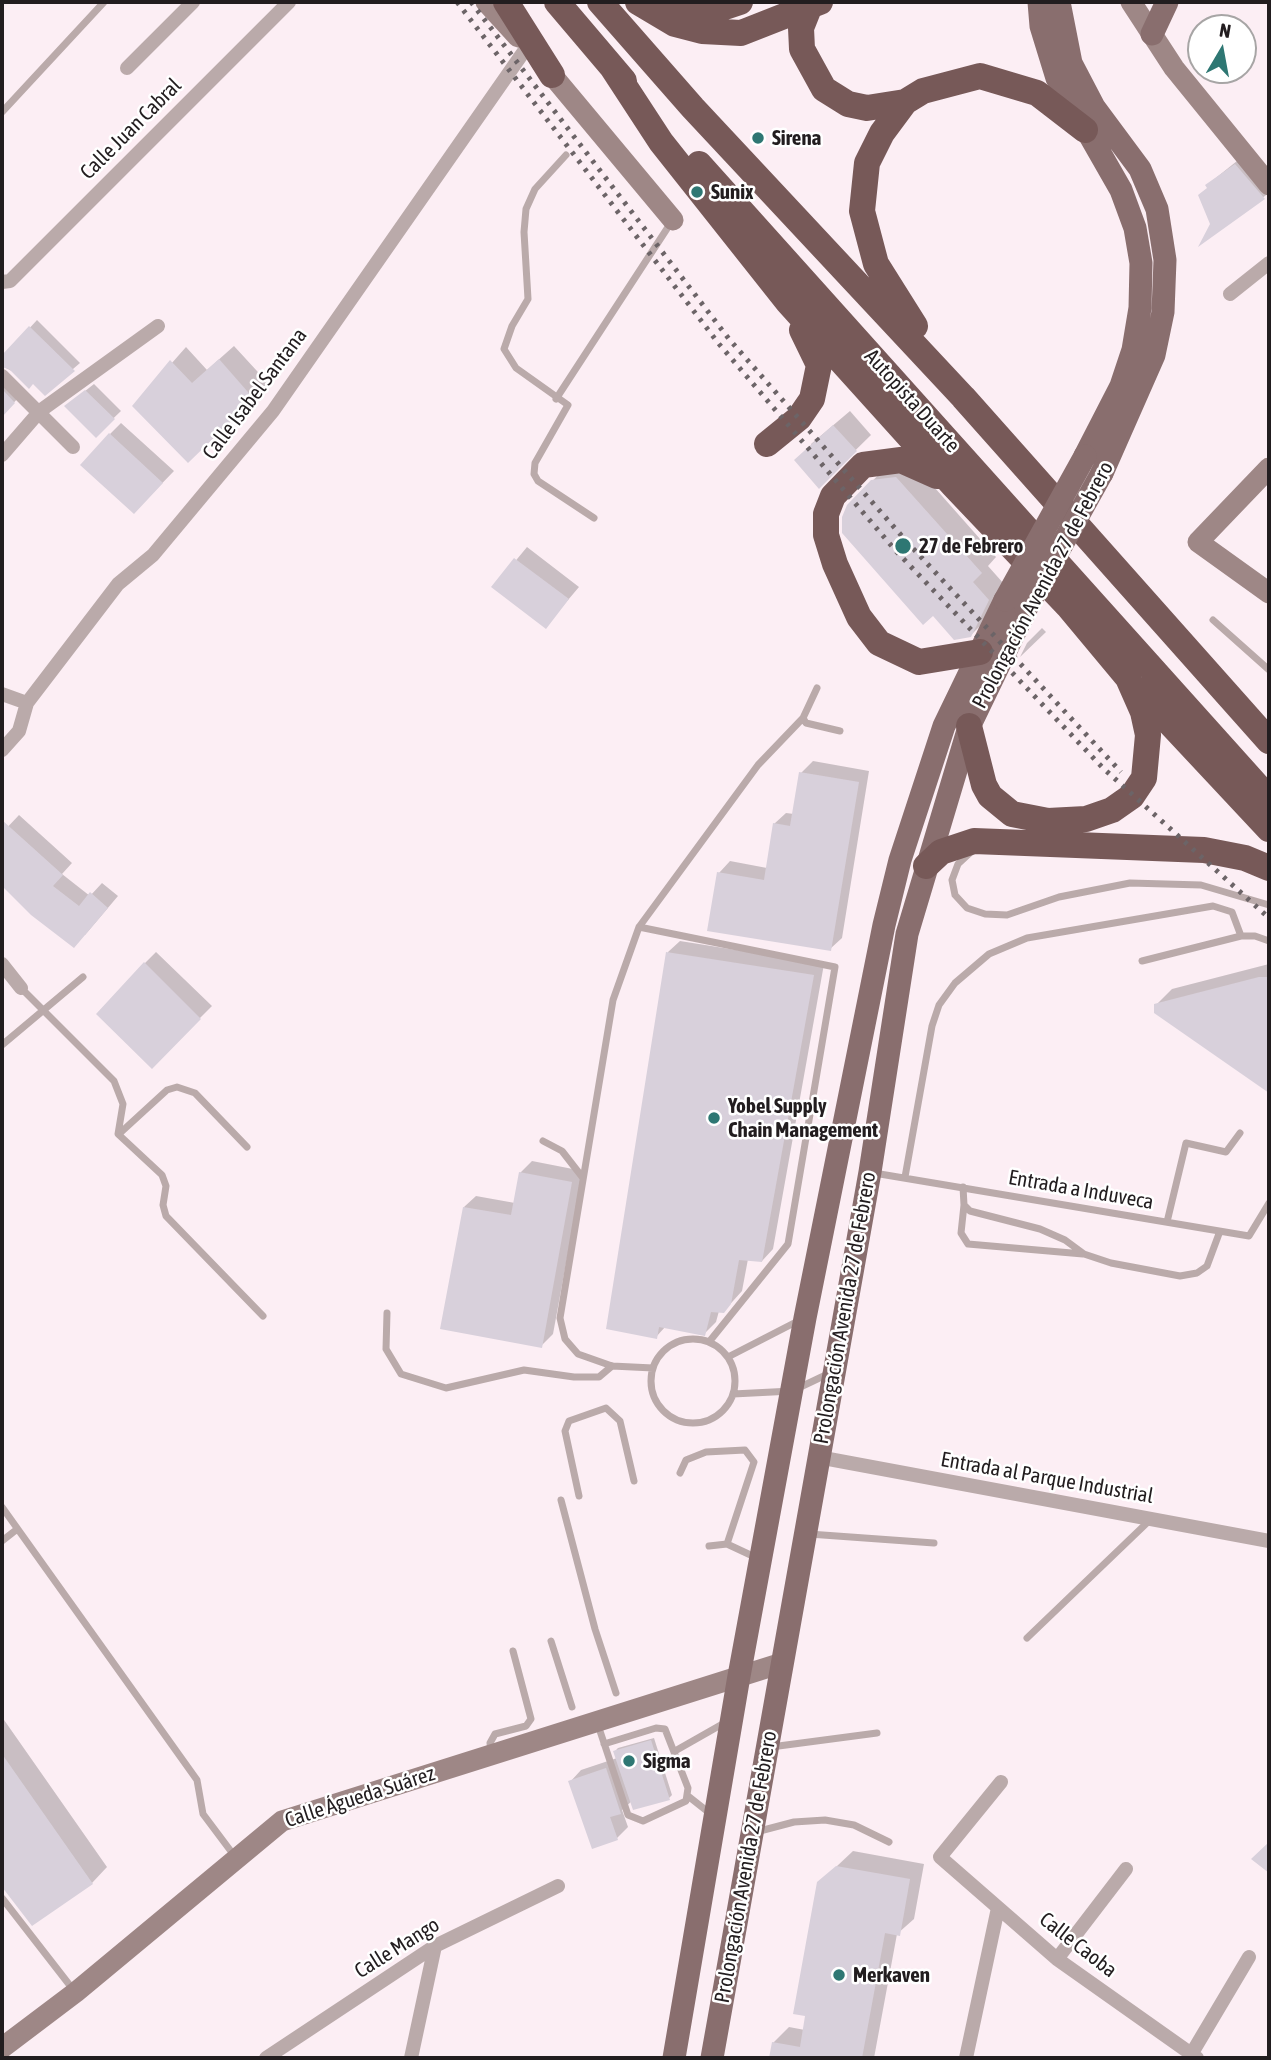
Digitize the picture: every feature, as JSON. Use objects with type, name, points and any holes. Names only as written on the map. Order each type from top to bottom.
[{"type":"highway","points":[[506,2],[552,75]]},
{"type":"highway","name":"Autopista Duarte","points":[[557,2],[612,67],[1269,799]]},
{"type":"highway","name":"Autopista Duarte","points":[[600,2],[693,108],[963,397],[1269,741]]},
{"type":"highway","points":[[638,2],[675,24],[702,31],[741,33],[815,5]]},
{"type":"highway","points":[[649,2],[671,9],[695,10],[722,8],[740,2]]},
{"type":"highway","points":[[815,5],[801,28],[802,49],[824,89],[848,104],[867,108],[905,102],[923,91],[980,76],[1037,93],[1085,130]]},
{"type":"highway","points":[[612,67],[661,142],[787,300],[953,485],[1068,606],[1128,678],[1269,829]]},
{"type":"highway","points":[[905,102],[883,133],[867,163],[862,211],[867,235],[886,285],[963,397]]},
{"type":"highway","points":[[767,444],[799,418],[812,399],[819,365],[787,300]]},
{"type":"highway","points":[[953,485],[919,465],[901,460],[863,465],[833,496],[827,514],[826,534],[835,564],[859,617],[879,643],[919,662],[980,652]]},
{"type":"highway","points":[[969,726],[984,785],[1002,807],[1026,818],[1048,821],[1086,819],[1112,810],[1132,796],[1144,778],[1147,735],[1143,712],[1128,678]]},
{"type":"highway","points":[[926,866],[941,852],[957,845],[989,841],[1203,850],[1245,858],[1269,868]]},
{"type":"main road","name":"Prolongación Avenida 27 de Febrero","points":[[712,2058],[870,1172],[907,934],[969,726],[1004,629],[1121,386],[1133,349],[1140,308],[1141,263],[1135,228],[1125,199],[1057,78],[1041,26],[1039,2]]},
{"type":"main road","name":"Prolongación Avenida 27 de Febrero","points":[[1016,605],[1102,473],[1154,355],[1163,312],[1165,260],[1157,209],[1140,169],[1094,107],[1071,63],[1059,2]]},
{"type":"main road","points":[[1152,34],[1167,2]]},
{"type":"main road","name":"Prolongación Avenida 27 de Febrero","points":[[674,2058],[739,1676],[805,1318],[884,925],[900,860],[944,726],[980,652],[1004,629]]},
{"type":"main road","points":[[843,1127],[875,1132]]},
{"type":"street","points":[[127,68],[194,2]]},
{"type":"street","name":"Calle Juan Cabral","points":[[2,282],[10,281],[289,2]]},
{"type":"street","points":[[486,2],[552,75],[673,220]]},
{"type":"street","points":[[1136,5],[1152,34],[1188,86],[1269,185]]},
{"type":"street","name":"Calle Isabel Santana","points":[[2,750],[19,732],[27,703],[118,584],[153,555],[273,411],[527,47]]},
{"type":"street","points":[[1230,294],[1269,263]]},
{"type":"street","points":[[2,455],[40,411],[158,326]]},
{"type":"street","points":[[2,376],[40,411],[73,447]]},
{"type":"street","points":[[1269,468],[1198,542],[1269,593]]},
{"type":"street","points":[[2,694],[27,703]]},
{"type":"street","points":[[2,964],[21,988]]},
{"type":"street","name":"Entrada al Parque Industrial","points":[[818,1457],[1269,1541]]},
{"type":"street","name":"Calle Águeda Suárez","points":[[2,2048],[76,1992],[282,1821],[782,1663]]},
{"type":"street","name":"Calle Caoba","points":[[1001,1782],[940,1857],[1057,1959],[1192,2056]]},
{"type":"street","points":[[1057,1959],[1126,1869]]},
{"type":"street","name":"Calle Mango","points":[[266,2058],[435,1946],[558,1886]]},
{"type":"street","points":[[966,2058],[998,1909]]},
{"type":"street","points":[[411,2058],[435,1946]]},
{"type":"street","points":[[1192,2056],[1249,1957]]},
{"type":"lane","points":[[2,112],[104,2]]},
{"type":"lane","points":[[566,155],[536,189],[526,209],[524,232],[528,299],[512,326],[504,349],[516,368],[568,407],[535,463],[534,474],[538,481],[594,518]]},
{"type":"lane","points":[[556,399],[673,220]]},
{"type":"lane","points":[[1213,620],[1269,670]]},
{"type":"lane","points":[[653,1368],[612,1366],[578,1354],[565,1339],[560,1318],[612,1000],[639,928],[758,765],[803,718],[817,688]]},
{"type":"lane","points":[[803,718],[806,723],[840,731]]},
{"type":"lane","points":[[989,841],[958,864],[952,880],[955,895],[967,908],[985,914],[1007,915],[1059,897],[1130,883],[1201,885],[1269,905]]},
{"type":"lane","points":[[905,1177],[932,1026],[939,1005],[955,983],[989,954],[1027,938],[1213,906],[1232,912],[1241,936]]},
{"type":"lane","points":[[639,928],[835,967],[788,1244],[709,1342]]},
{"type":"lane","points":[[1142,961],[1241,936],[1255,936],[1269,941]]},
{"type":"lane","points":[[2,1045],[83,976]]},
{"type":"lane","points":[[21,988],[114,1081],[123,1104],[118,1134]]},
{"type":"lane","points":[[118,1134],[167,1090],[177,1087],[195,1093],[247,1147]]},
{"type":"lane","points":[[1167,1222],[1186,1143],[1226,1152],[1240,1133]]},
{"type":"lane","points":[[118,1134],[162,1175],[166,1186],[163,1205],[166,1216],[262,1316]]},
{"type":"lane","points":[[543,1141],[562,1151],[583,1178]]},
{"type":"lane","name":"Entrada a Induveca","points":[[870,1172],[1249,1236],[1269,1203]]},
{"type":"lane","points":[[963,1187],[961,1233],[968,1244],[1084,1254],[1111,1263],[1180,1276],[1197,1273],[1207,1266],[1220,1231]]},
{"type":"lane","points":[[964,1205],[970,1212],[1040,1228],[1065,1240],[1084,1254]]},
{"type":"lane","points":[[387,1313],[386,1349],[401,1374],[446,1388],[524,1370],[574,1377],[599,1377],[612,1366]]},
{"type":"lane","points":[[728,1357],[805,1318]]},
{"type":"lane","points":[[695,1339],[709,1342],[728,1357],[735,1375],[733,1394],[720,1414],[706,1421],[691,1423],[676,1419],[663,1410],[655,1398],[651,1383],[653,1368],[669,1346],[695,1339]]},
{"type":"lane","points":[[733,1394],[792,1391],[835,1370]]},
{"type":"lane","points":[[579,1496],[565,1431],[569,1421],[606,1408],[620,1421],[634,1481]]},
{"type":"lane","points":[[680,1473],[686,1460],[706,1452],[745,1450],[754,1462],[727,1544]]},
{"type":"lane","points":[[561,1500],[595,1629],[616,1693]]},
{"type":"lane","points":[[2,1507],[197,1780],[204,1814],[237,1858]]},
{"type":"lane","points":[[1027,1638],[1151,1519]]},
{"type":"lane","points":[[2,1541],[16,1530]]},
{"type":"lane","points":[[805,1534],[934,1543]]},
{"type":"lane","points":[[709,1546],[727,1544],[761,1560]]},
{"type":"lane","points":[[551,1641],[572,1707]]},
{"type":"lane","points":[[491,1755],[489,1743],[495,1734],[526,1726],[531,1718],[513,1651]]},
{"type":"lane","points":[[675,1751],[732,1719]]},
{"type":"lane","points":[[596,1721],[624,1810],[634,1819],[643,1821],[682,1805],[688,1796],[688,1788],[669,1733],[661,1727],[604,1744]]},
{"type":"lane","points":[[767,1747],[877,1733]]},
{"type":"lane","points":[[688,1796],[716,1818]]},
{"type":"lane","points":[[752,1833],[794,1822],[825,1820],[854,1825],[889,1842]]},
{"type":"lane","points":[[2,1898],[76,1992]]},
{"type":"building","points":[[1235,164],[1265,199],[1198,247],[1210,224],[1198,195],[1207,188],[1205,185]]},
{"type":"building","points":[[29,326],[75,371],[45,396],[33,384],[29,389],[9,369],[2,367],[2,355]]},
{"type":"building","points":[[219,359],[254,399],[188,463],[132,406],[170,360],[192,383]]},
{"type":"building","points":[[2,389],[15,403],[2,417]]},
{"type":"building","points":[[85,390],[115,419],[96,438],[64,406]]},
{"type":"building","points":[[833,425],[857,451],[819,489],[794,460]]},
{"type":"building","points":[[109,433],[163,483],[134,514],[80,465]]},
{"type":"building","points":[[896,477],[982,573],[973,582],[989,600],[971,637],[954,640],[933,616],[923,625],[842,533],[842,517],[847,505],[871,480]]},
{"type":"building","points":[[514,558],[569,599],[546,629],[491,587]]},
{"type":"building","points":[[799,772],[859,782],[831,951],[707,931],[717,872],[764,880],[773,823],[790,826]]},
{"type":"building","points":[[2,820],[63,875],[53,886],[79,906],[90,892],[108,908],[74,948],[31,915],[2,886]]},
{"type":"building","name":"Yobel Supply Chain Management","points":[[666,952],[814,975],[762,1262],[739,1260],[731,1304],[724,1313],[711,1312],[705,1336],[659,1327],[657,1339],[606,1329]]},
{"type":"building","points":[[144,962],[201,1019],[152,1069],[96,1014]]},
{"type":"building","points":[[1259,977],[1269,977],[1269,1093],[1154,1013],[1154,1004]]},
{"type":"building","points":[[519,1172],[572,1182],[542,1348],[440,1329],[463,1207],[511,1215]]},
{"type":"building","points":[[651,1740],[670,1800],[633,1810],[613,1751]]},
{"type":"building","points":[[2,1754],[93,1884],[32,1926],[2,1887]]},
{"type":"building","points":[[606,1768],[621,1814],[610,1817],[618,1840],[592,1849],[568,1781]]},
{"type":"building","points":[[1269,1842],[1269,1873],[1251,1859]]},
{"type":"building","name":"Merkaven","points":[[836,1866],[910,1879],[900,1936],[885,1933],[862,2058],[769,2058],[772,2042],[800,2047],[805,2016],[793,2014],[817,1882]]},
{"type":"railway","points":[[457,2],[719,344],[896,551],[1103,768],[1269,918]]},
{"type":"railway","points":[[471,2],[729,339],[908,543],[1121,772]]},
{"type":"place","name":"Sirena","points":[[758,138]]},
{"type":"place","name":"Sunix","points":[[697,192]]},
{"type":"place","name":"27 de Febrero","points":[[903,546]]},
{"type":"place","name":"Yobel Supply Chain Management","points":[[714,1118]]},
{"type":"place","name":"Sigma","points":[[629,1761]]},
{"type":"place","name":"Merkaven","points":[[839,1975]]}]
